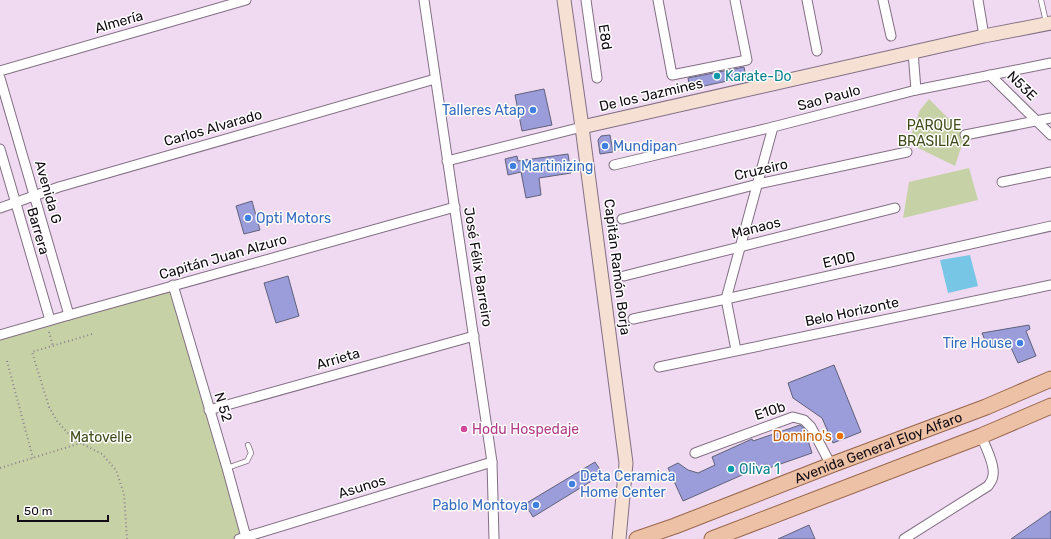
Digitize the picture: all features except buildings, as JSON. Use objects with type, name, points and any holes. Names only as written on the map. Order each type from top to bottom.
[{"type":"main road","name":"Avenida General Eloy Alfaro","points":[[637,539],[675,526],[831,465],[986,407],[1051,379]]},
{"type":"main road","name":"Avenida General Eloy Alfaro","points":[[712,539],[981,436],[1051,406]]},
{"type":"street","name":"Almería","points":[[0,71],[246,0]]},
{"type":"street","name":"José Félix Barreiro","points":[[424,0],[492,462],[494,539]]},
{"type":"street","name":"Capitán Ramón Borja","points":[[564,0],[626,463],[619,539]]},
{"type":"street","name":"E8d","points":[[586,0],[597,78]]},
{"type":"street","points":[[658,0],[672,75],[747,60],[735,0]]},
{"type":"street","points":[[807,0],[817,51]]},
{"type":"street","points":[[883,0],[891,36]]},
{"type":"street","points":[[978,0],[984,36]]},
{"type":"street","name":"De los Jazmines","points":[[447,161],[582,127],[912,52],[1049,23]]},
{"type":"street","points":[[912,52],[916,90]]},
{"type":"street","name":"Sao Paulo","points":[[614,165],[773,127],[916,90],[1051,63]]},
{"type":"street","name":"N53E","points":[[990,75],[1051,135]]},
{"type":"street","name":"Avenida G","points":[[0,78],[69,315]]},
{"type":"street","name":"Carlos Alvarado","points":[[0,208],[15,204],[59,187],[435,79]]},
{"type":"street","points":[[965,135],[1051,118]]},
{"type":"street","points":[[736,350],[726,299],[739,246],[758,184],[773,127]]},
{"type":"street","name":"Barrera","points":[[0,149],[48,321]]},
{"type":"street","name":"Cruzeiro","points":[[622,219],[758,184],[907,152]]},
{"type":"street","points":[[1002,182],[1051,172]]},
{"type":"street","name":"Capitán Juan Alzuro","points":[[0,335],[173,285],[455,207]]},
{"type":"street","name":"Manaos","points":[[624,276],[895,208]]},
{"type":"street","name":"E10D","points":[[633,319],[1051,226]]},
{"type":"street","name":"N 52","points":[[173,285],[227,468],[243,538]]},
{"type":"street","name":"Belo Horizonte","points":[[658,367],[1051,285]]},
{"type":"street","name":"Arrieta","points":[[209,410],[474,336]]},
{"type":"street","name":"E10b","points":[[695,453],[794,417],[804,420],[811,426],[831,465]]},
{"type":"street","points":[[904,539],[988,486],[994,474],[990,458],[981,436]]},
{"type":"street","name":"Asunos","points":[[243,538],[492,462]]},
{"type":"lane","points":[[1041,0],[1049,23]]},
{"type":"lane","points":[[227,468],[247,461],[251,453],[248,445]]},
{"type":"path","points":[[48,321],[53,346]]},
{"type":"path","points":[[92,334],[32,352],[48,407],[57,421],[73,439],[102,454],[116,470],[124,494],[126,539]]},
{"type":"path","points":[[8,361],[33,458]]},
{"type":"path","points":[[0,468],[82,443]]},
{"type":"green space","name":"PARQUE BRASILIA 2","points":[[929,99],[965,135],[955,166],[908,143],[920,110]]},
{"type":"green space","points":[[969,168],[978,200],[903,218],[909,182]]},
{"type":"green space","name":"Matovelle","points":[[173,287],[243,536],[234,539],[0,539],[0,336]]},
{"type":"water","points":[[970,255],[978,286],[948,293],[940,260]]},
{"type":"place","name":"Karate-Do","points":[[717,76]]},
{"type":"place","name":"Talleres Atap","points":[[533,110]]},
{"type":"place","name":"Mundipan","points":[[605,146]]},
{"type":"place","name":"Martinizing","points":[[513,166]]},
{"type":"place","name":"Opti Motors","points":[[248,218]]},
{"type":"place","name":"Tire House","points":[[1020,343]]},
{"type":"place","name":"Hodu Hospedaje","points":[[464,429]]},
{"type":"place","name":"Domino's","points":[[840,436]]},
{"type":"place","name":"Oliva 1","points":[[731,469]]},
{"type":"place","name":"Deta Ceramica Home Center","points":[[572,484]]},
{"type":"place","name":"Pablo Montoya","points":[[536,505]]}]
